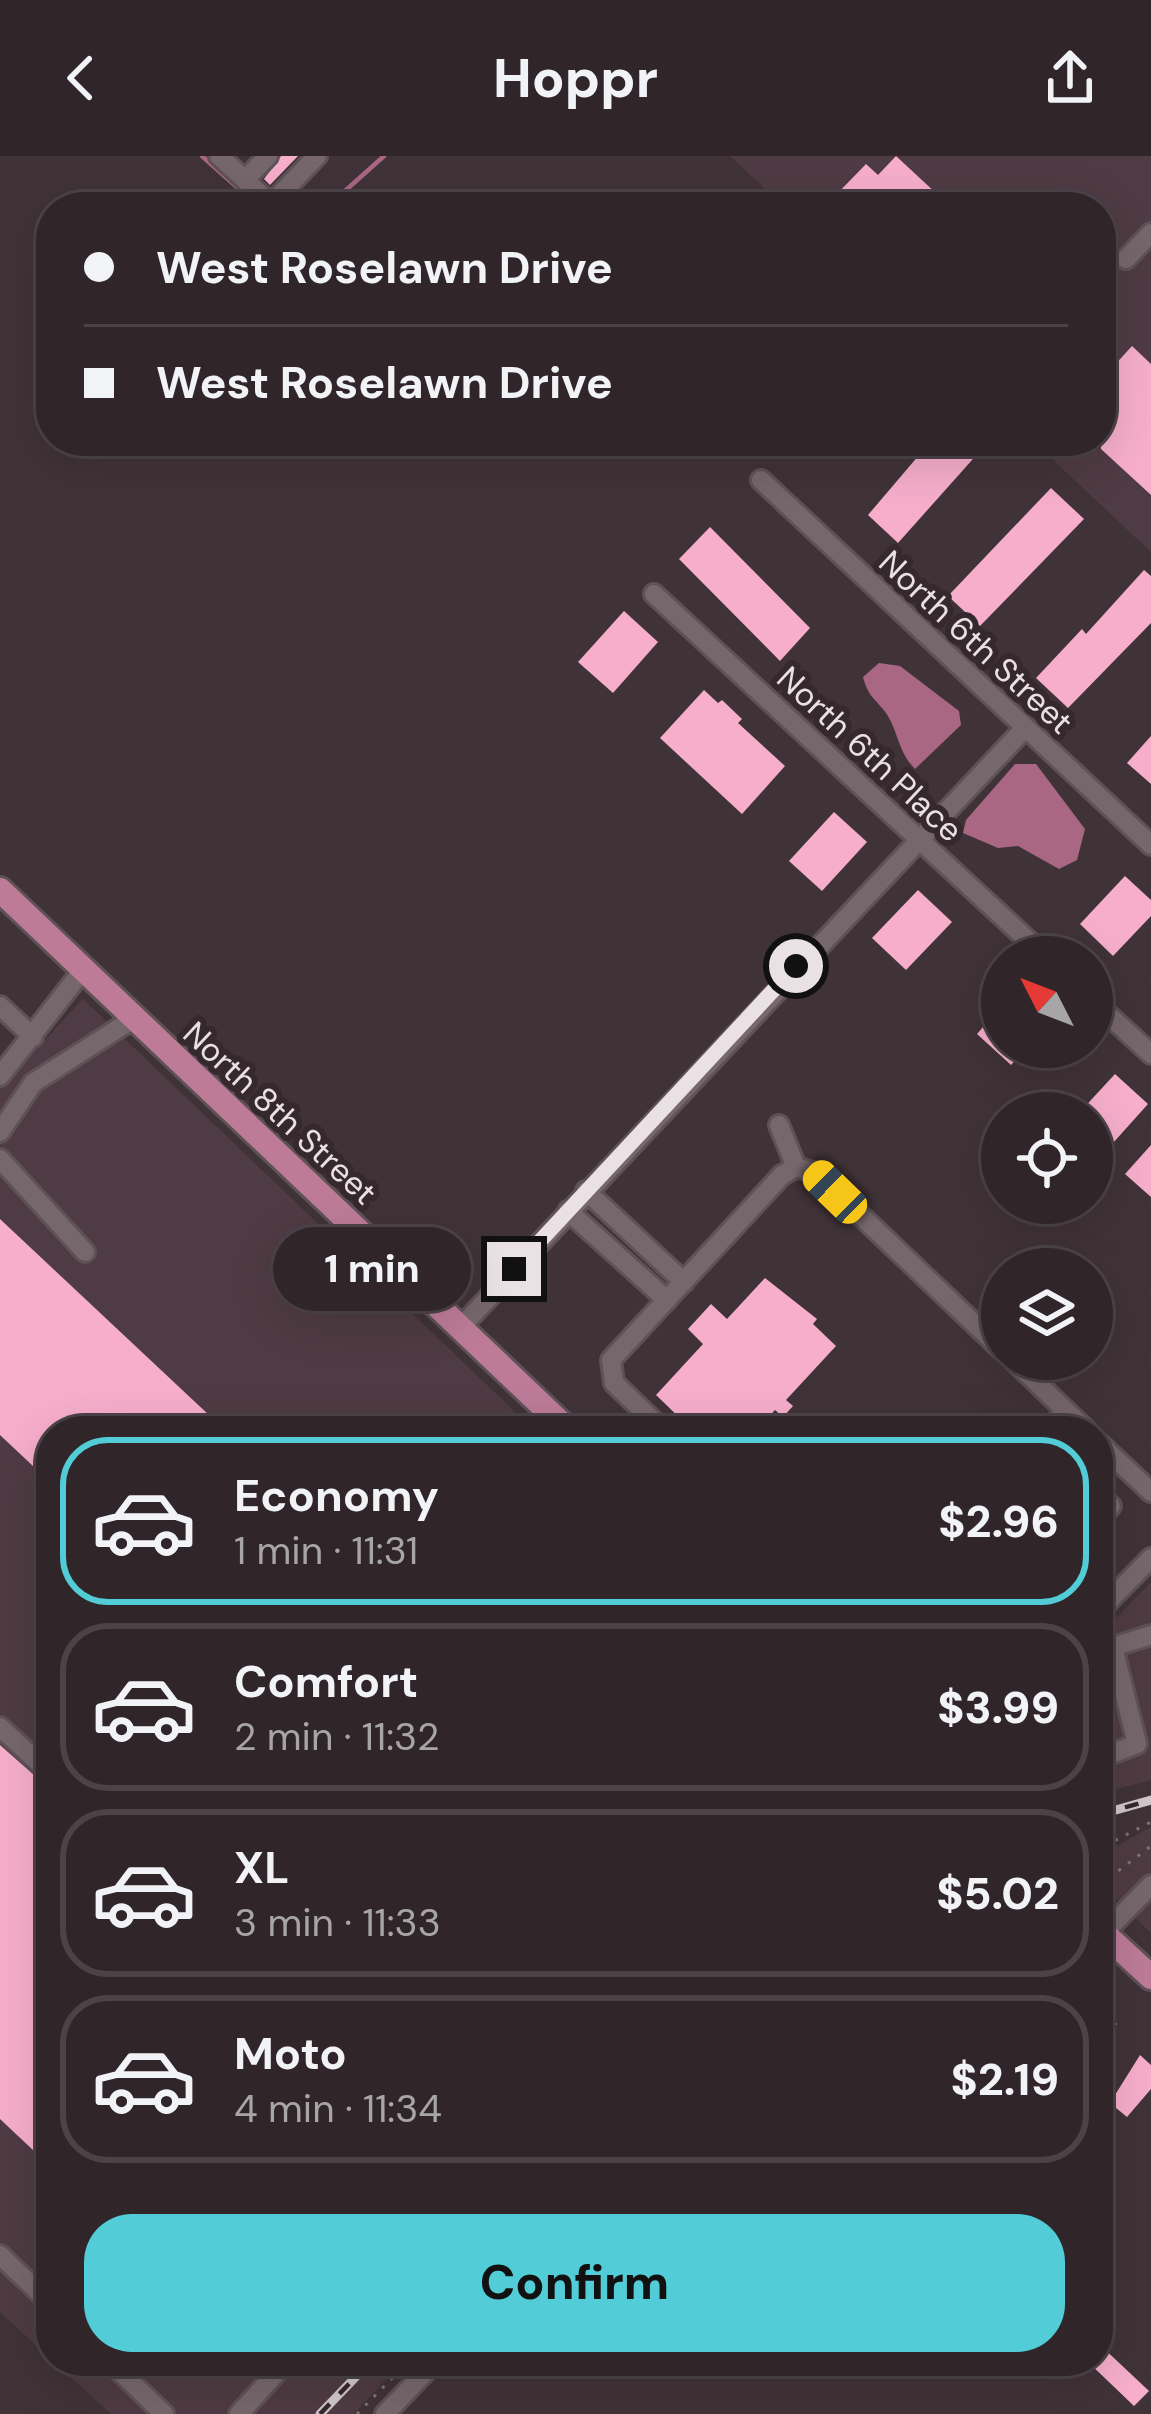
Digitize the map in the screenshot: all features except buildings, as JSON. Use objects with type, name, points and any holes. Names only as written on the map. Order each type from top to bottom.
[{"type":"main road","name":"North 8th Street","points":[[0,890],[553,1416]]},
{"type":"main road","points":[[1113,1942],[1151,1978]]},
{"type":"street","points":[[218,156],[258,192]]},
{"type":"street","points":[[245,180],[268,156]]},
{"type":"street","points":[[282,192],[316,156]]},
{"type":"street","points":[[1126,260],[1151,233]]},
{"type":"street","name":"North 6th Street","points":[[761,480],[1151,845]]},
{"type":"street","name":"North 6th Place","points":[[654,594],[1023,936]]},
{"type":"street","points":[[460,1328],[1024,729]]},
{"type":"street","points":[[0,1076],[83,970]]},
{"type":"street","points":[[0,1006],[33,1037]]},
{"type":"street","points":[[0,1132],[33,1083],[134,1019]]},
{"type":"street","points":[[1113,1019],[1151,1054]]},
{"type":"street","points":[[779,1125],[796,1167]]},
{"type":"street","points":[[0,1159],[86,1252]]},
{"type":"street","points":[[648,1416],[614,1383],[610,1368],[616,1352],[782,1175],[796,1167],[816,1173],[981,1330]]},
{"type":"street","points":[[586,1192],[684,1282]]},
{"type":"street","points":[[568,1210],[667,1300]]},
{"type":"street","points":[[1034,1380],[1071,1416]]},
{"type":"street","points":[[1062,1416],[1066,1411]]},
{"type":"street","points":[[1113,1456],[1151,1492]]},
{"type":"street","points":[[1113,1597],[1151,1558]]},
{"type":"street","points":[[1113,1640],[1151,1635]]},
{"type":"street","points":[[1113,1664],[1137,1744],[1113,1753]]},
{"type":"street","points":[[0,1727],[36,1760]]},
{"type":"street","points":[[1113,1919],[1151,1885]]},
{"type":"street","points":[[0,2254],[36,2289]]},
{"type":"street","points":[[125,2376],[164,2414]]},
{"type":"street","points":[[239,2414],[273,2376]]},
{"type":"street","points":[[385,2414],[422,2376]]},
{"type":"path","points":[[1113,1841],[1151,1822]]},
{"type":"path","points":[[1113,1875],[1151,1846]]},
{"type":"path","points":[[358,2414],[395,2376]]},
{"type":"shaded area","points":[[730,156],[1151,156],[1151,552],[1049,456],[1116,456],[1116,192],[768,192]]},
{"type":"shaded area","points":[[879,663],[900,666],[959,711],[961,725],[915,769],[865,683],[863,677]]},
{"type":"shaded area","points":[[1015,764],[1036,764],[1085,829],[1077,860],[1059,869],[1018,846],[998,848],[963,833],[966,820]]},
{"type":"shaded area","points":[[83,999],[519,1416],[36,1416],[36,2345],[0,2312],[0,1088]]},
{"type":"shaded area","points":[[1151,1582],[1151,1780],[1113,1790],[1113,1621]]},
{"type":"shaded area","points":[[1151,1827],[1151,1933],[1113,1896],[1115,1847]]},
{"type":"shaded area","points":[[69,2376],[389,2376],[354,2414],[111,2414]]},
{"type":"waterway","points":[[202,156],[242,192]]},
{"type":"waterway","points":[[344,192],[384,156]]},
{"type":"railway","points":[[1113,1811],[1151,1800]]},
{"type":"railway","points":[[320,2414],[357,2376]]},
{"type":"route","points":[[514,1269],[796,966]]}]
